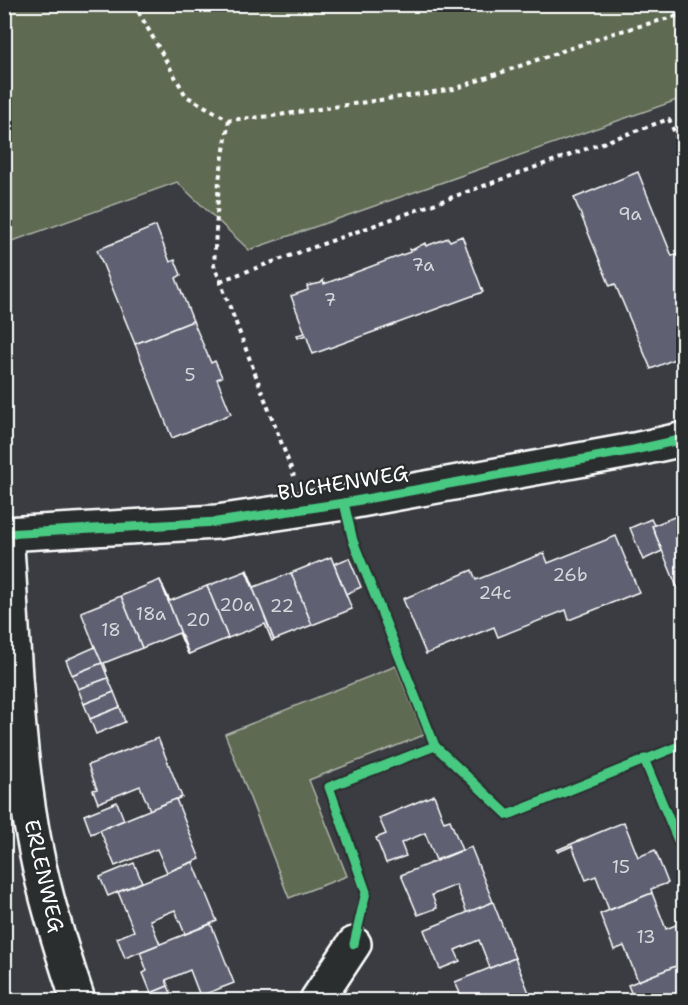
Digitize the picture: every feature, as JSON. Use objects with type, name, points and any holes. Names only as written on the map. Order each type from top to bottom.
[{"type":"street","name":"BUCHENWEG","points":[[5,534],[217,522],[306,509],[684,439]]},
{"type":"street","name":"ERLENWEG","points":[[5,534],[23,767],[36,852],[62,952],[78,1000]]},
{"type":"street","points":[[317,1000],[354,944]]},
{"type":"path","points":[[134,4],[186,96],[229,120],[272,117],[454,89],[614,33],[684,14]]},
{"type":"path","points":[[220,281],[669,119],[684,155]]},
{"type":"path","points":[[229,120],[219,180],[214,265],[306,509]]},
{"type":"green space","points":[[4,5],[683,5],[683,98],[249,250],[177,182],[10,242],[4,237]]},
{"type":"green space","points":[[396,666],[424,735],[309,780],[347,876],[289,898],[225,734]]},
{"type":"building","points":[[638,172],[672,256],[678,254],[684,267],[684,355],[651,369],[615,284],[610,286],[574,198]]},
{"type":"building","points":[[156,226],[170,262],[175,260],[181,275],[176,278],[193,321],[135,344],[97,250]]},
{"type":"building","points":[[462,236],[483,292],[313,354],[306,335],[298,338],[297,335],[305,333],[291,296],[308,290],[307,286],[321,283],[323,280],[324,284],[410,252],[409,249],[412,250],[425,243],[426,246],[448,238],[450,241]]},
{"type":"building","points":[[193,321],[211,363],[215,361],[222,377],[217,379],[231,414],[172,438],[135,344]]},
{"type":"building","points":[[684,513],[684,584],[677,587],[652,526]]},
{"type":"building","points":[[651,519],[662,551],[643,560],[630,528]]},
{"type":"building","points":[[616,536],[639,592],[569,620],[566,610],[498,637],[494,627],[426,654],[403,599],[472,570],[476,580],[544,553],[548,563]]},
{"type":"building","points":[[331,557],[352,609],[312,625],[291,573]]},
{"type":"building","points":[[349,558],[361,587],[346,594],[334,564]]},
{"type":"building","points":[[247,570],[254,587],[291,573],[312,625],[274,640]]},
{"type":"building","points":[[246,571],[274,640],[272,641],[265,624],[228,638],[207,586]]},
{"type":"building","points":[[160,580],[189,654],[179,633],[142,648],[121,596]]},
{"type":"building","points":[[160,580],[170,601],[207,586],[228,638],[189,654]]},
{"type":"building","points":[[121,596],[142,648],[104,663],[107,671],[105,672],[81,612]]},
{"type":"building","points":[[95,647],[102,663],[72,675],[66,660]]},
{"type":"building","points":[[102,663],[108,678],[78,689],[72,675]]},
{"type":"building","points":[[108,678],[114,692],[84,704],[78,689]]},
{"type":"building","points":[[114,692],[120,707],[90,719],[84,704]]},
{"type":"building","points":[[120,707],[125,722],[96,734],[90,719]]},
{"type":"building","points":[[158,738],[182,797],[150,810],[140,786],[98,803],[93,790],[97,789],[88,765]]},
{"type":"building","points":[[434,795],[444,822],[450,820],[462,850],[436,860],[425,833],[401,843],[406,856],[386,863],[376,838],[386,834],[379,818]]},
{"type":"building","points":[[176,799],[200,859],[167,872],[157,849],[115,866],[100,830]]},
{"type":"building","points":[[117,802],[124,820],[91,834],[84,815]]},
{"type":"building","points":[[624,822],[638,857],[655,850],[668,883],[651,889],[652,893],[609,910],[596,876],[586,880],[572,846],[558,852],[557,850]]},
{"type":"building","points":[[471,847],[493,902],[467,913],[456,885],[432,895],[437,908],[418,915],[401,875]]},
{"type":"building","points":[[193,862],[217,921],[185,934],[175,910],[150,920],[160,944],[125,958],[117,938],[134,931],[118,892]]},
{"type":"building","points":[[134,863],[142,882],[108,896],[100,877]]},
{"type":"building","points":[[652,893],[666,929],[683,922],[684,959],[679,961],[681,964],[638,981],[624,946],[614,950],[600,914]]},
{"type":"building","points":[[493,902],[515,958],[490,968],[479,940],[455,950],[460,961],[440,969],[424,930]]},
{"type":"building","points":[[211,924],[234,983],[200,996],[190,970],[166,980],[168,986],[151,993],[143,973],[147,971],[140,952]]},
{"type":"building","points":[[515,958],[532,1000],[463,1000],[455,982]]},
{"type":"building","points":[[681,964],[684,971],[684,1000],[634,1000],[628,985]]},
{"type":"building","points":[[168,986],[174,1000],[134,1000]]},
{"type":"cycle path","points":[[4,534],[217,522],[344,503],[684,439]]},
{"type":"cycle path","points":[[344,503],[353,541],[435,746],[508,815],[684,744]]},
{"type":"cycle path","points":[[354,944],[366,892],[329,787],[435,746]]},
{"type":"cycle path","points":[[644,759],[684,855]]}]
